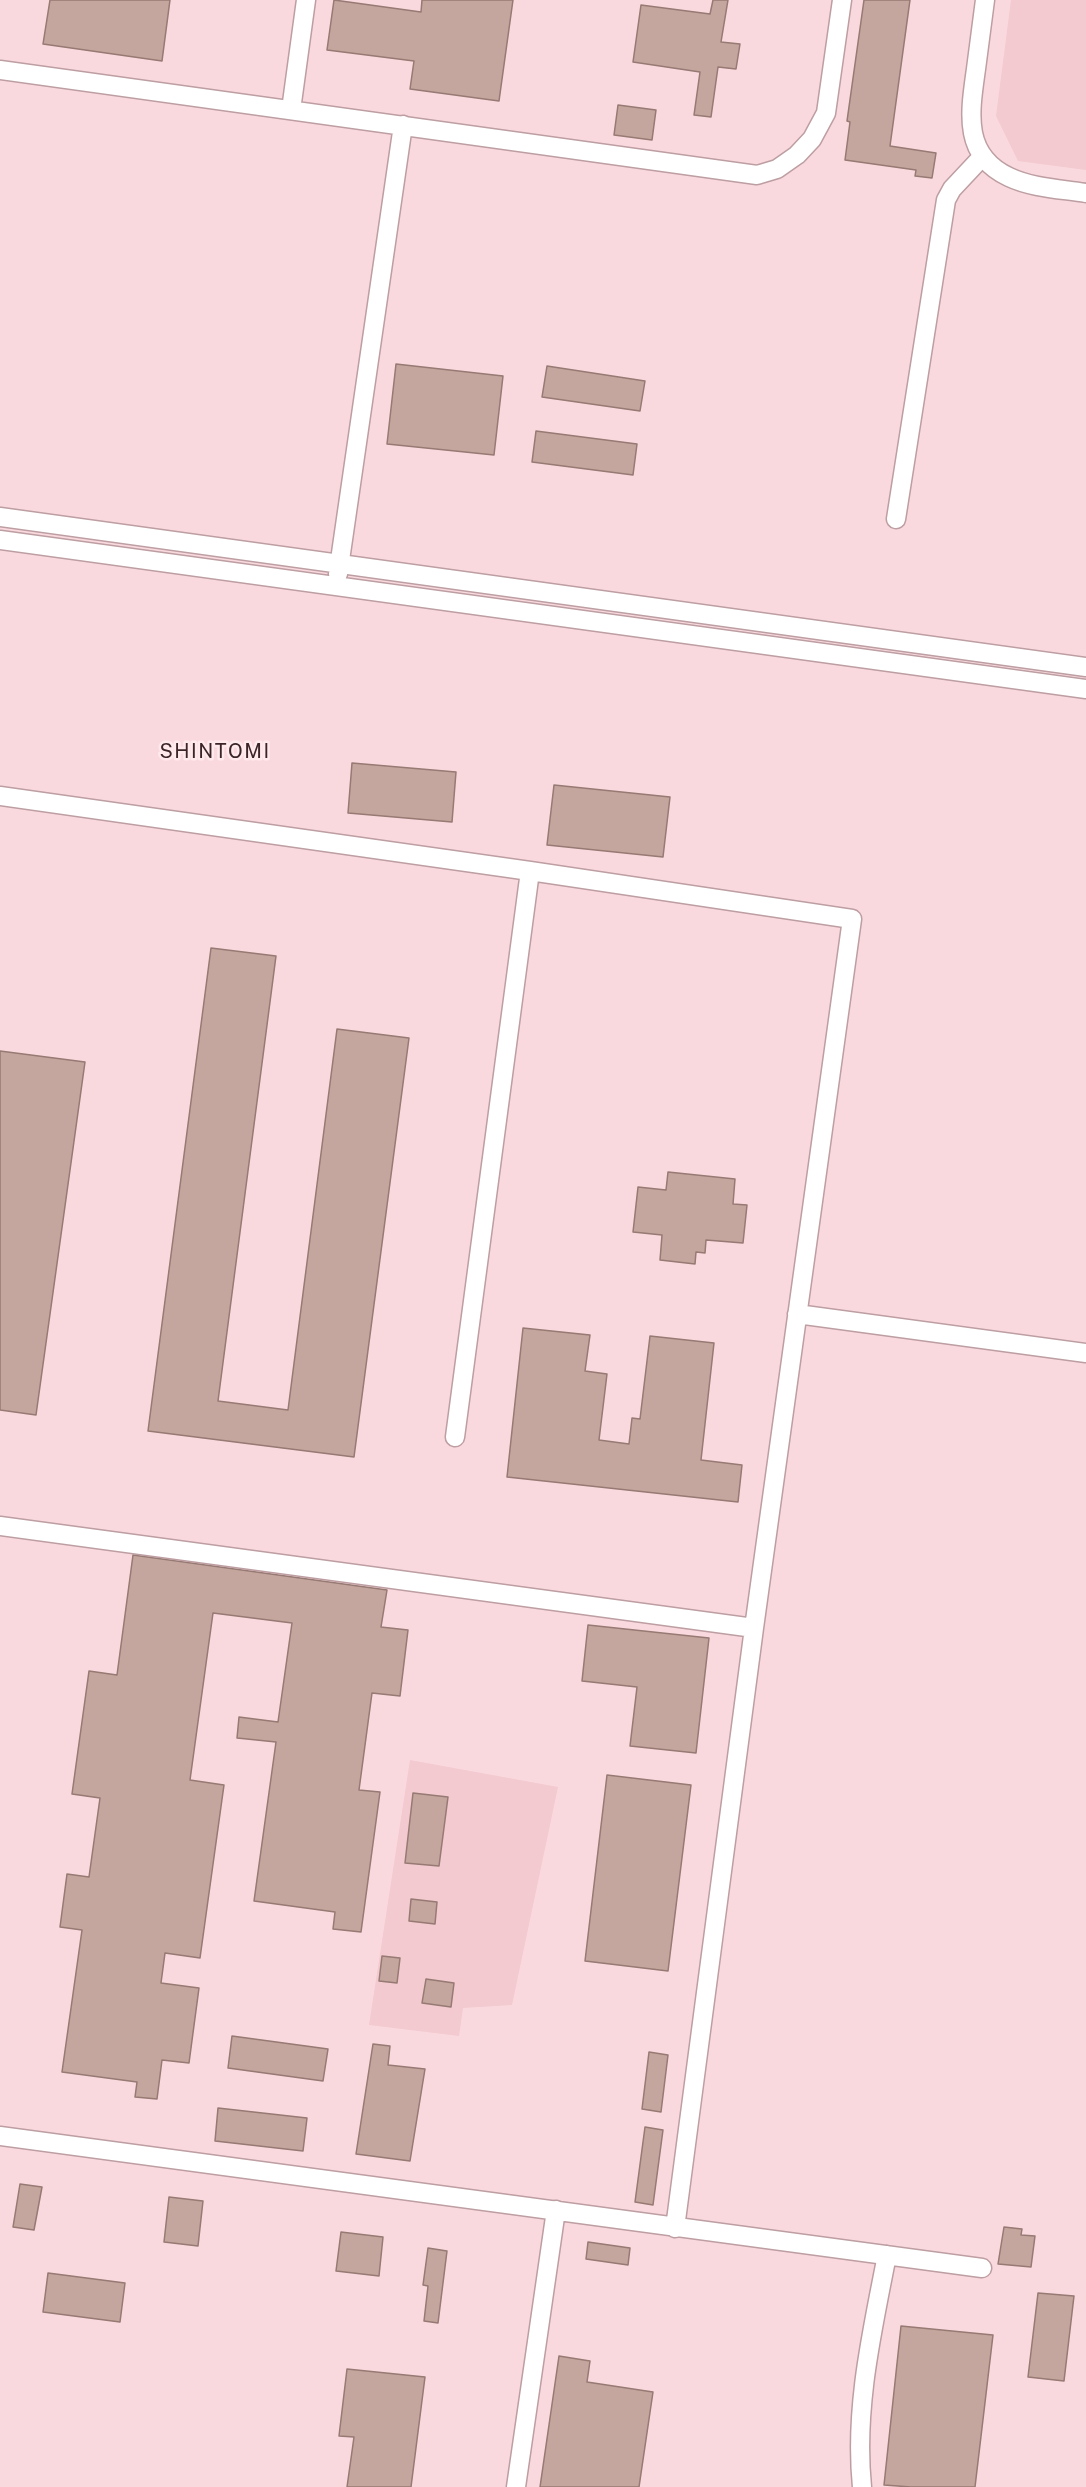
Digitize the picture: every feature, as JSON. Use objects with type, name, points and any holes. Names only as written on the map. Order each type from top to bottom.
[{"type":"street","points":[[291,110],[306,0]]},
{"type":"street","points":[[0,70],[757,175],[777,169],[796,156],[812,139],[826,113],[842,0]]},
{"type":"street","points":[[985,0],[970,112],[973,138],[982,157],[1008,177],[1025,183],[1086,193]]},
{"type":"street","points":[[336,586],[403,125]]},
{"type":"street","points":[[896,519],[946,200],[952,189],[982,157]]},
{"type":"street","points":[[0,518],[1086,667]]},
{"type":"street","points":[[0,540],[1086,689]]},
{"type":"street","points":[[0,796],[852,919],[754,1628],[675,2228]]},
{"type":"street","points":[[455,1437],[530,871]]},
{"type":"street","points":[[797,1314],[1086,1353]]},
{"type":"street","points":[[0,1526],[754,1628]]},
{"type":"street","points":[[0,2136],[982,2268]]},
{"type":"street","points":[[516,2487],[556,2210]]},
{"type":"street","points":[[862,2487],[859,2457],[866,2364],[887,2255]]},
{"type":"shaded area","points":[[1011,0],[1086,0],[1086,170],[1018,161],[996,116]]},
{"type":"shaded area","points":[[410,1760],[558,1787],[512,2005],[463,2008],[459,2036],[369,2025]]},
{"type":"building","points":[[50,0],[170,0],[162,61],[43,44]]},
{"type":"building","points":[[334,0],[421,12],[422,0],[513,0],[499,101],[410,89],[414,61],[327,50]]},
{"type":"building","points":[[713,0],[728,0],[721,42],[740,44],[736,69],[718,67],[711,117],[694,115],[700,72],[633,62],[641,5],[710,14]]},
{"type":"building","points":[[864,0],[910,0],[890,146],[936,153],[932,178],[915,176],[916,170],[845,160],[850,122],[847,121]]},
{"type":"building","points":[[618,105],[656,110],[652,140],[614,135]]},
{"type":"building","points":[[396,364],[503,376],[494,455],[387,444]]},
{"type":"building","points":[[547,366],[645,381],[640,411],[542,397]]},
{"type":"building","points":[[536,431],[637,444],[633,475],[532,462]]},
{"type":"building","points":[[352,763],[456,772],[452,822],[348,813]]},
{"type":"building","points":[[554,785],[670,797],[663,857],[547,845]]},
{"type":"building","points":[[211,948],[276,956],[218,1401],[288,1410],[337,1029],[409,1038],[354,1457],[148,1431]]},
{"type":"building","points":[[0,1051],[85,1062],[36,1415],[0,1410]]},
{"type":"building","points":[[668,1172],[735,1179],[733,1204],[747,1205],[743,1243],[706,1240],[705,1253],[696,1252],[695,1264],[660,1260],[662,1235],[633,1232],[638,1187],[666,1190]]},
{"type":"building","points":[[523,1328],[590,1335],[585,1371],[607,1374],[599,1440],[629,1444],[632,1418],[640,1419],[650,1336],[714,1343],[701,1460],[742,1465],[738,1502],[507,1477]]},
{"type":"building","points":[[133,1555],[387,1590],[381,1627],[408,1630],[400,1696],[372,1693],[359,1790],[380,1792],[361,1932],[333,1929],[335,1912],[254,1901],[276,1742],[237,1738],[239,1717],[278,1722],[292,1623],[213,1613],[190,1780],[224,1785],[200,1958],[165,1953],[161,1983],[199,1988],[189,2063],[162,2060],[157,2099],[135,2097],[137,2082],[62,2072],[82,1930],[60,1927],[67,1874],[89,1877],[100,1798],[72,1794],[89,1671],[117,1675]]},
{"type":"building","points":[[588,1625],[709,1638],[696,1753],[630,1746],[637,1687],[582,1681]]},
{"type":"building","points":[[607,1775],[691,1785],[668,1971],[585,1961]]},
{"type":"building","points":[[413,1793],[448,1797],[439,1866],[405,1863]]},
{"type":"building","points":[[411,1899],[437,1902],[435,1924],[409,1921]]},
{"type":"building","points":[[382,1956],[400,1958],[397,1983],[379,1981]]},
{"type":"building","points":[[426,1979],[454,1983],[451,2007],[422,2003]]},
{"type":"building","points":[[232,2036],[328,2049],[323,2081],[228,2068]]},
{"type":"building","points":[[373,2044],[390,2046],[388,2065],[425,2069],[410,2161],[356,2154]]},
{"type":"building","points":[[649,2052],[668,2055],[661,2112],[642,2109]]},
{"type":"building","points":[[218,2108],[307,2118],[303,2151],[215,2141]]},
{"type":"building","points":[[645,2127],[663,2130],[653,2205],[635,2202]]},
{"type":"building","points":[[20,2184],[42,2187],[34,2230],[13,2227]]},
{"type":"building","points":[[169,2197],[203,2201],[198,2246],[164,2242]]},
{"type":"building","points":[[1004,2227],[1022,2229],[1021,2235],[1035,2236],[1031,2267],[998,2264]]},
{"type":"building","points":[[341,2232],[383,2237],[379,2276],[336,2271]]},
{"type":"building","points":[[588,2242],[630,2248],[628,2265],[586,2259]]},
{"type":"building","points":[[428,2248],[447,2251],[438,2323],[424,2321],[428,2286],[423,2285]]},
{"type":"building","points":[[48,2273],[125,2283],[120,2322],[43,2312]]},
{"type":"building","points":[[1038,2293],[1074,2296],[1064,2381],[1028,2377]]},
{"type":"building","points":[[901,2326],[993,2335],[975,2487],[884,2485]]},
{"type":"building","points":[[559,2356],[590,2361],[587,2382],[653,2392],[639,2487],[540,2487]]},
{"type":"building","points":[[347,2369],[425,2377],[411,2487],[347,2487],[354,2437],[339,2436]]},
{"type":"district","name":"SHINTOMI","points":[[215,752]]}]
